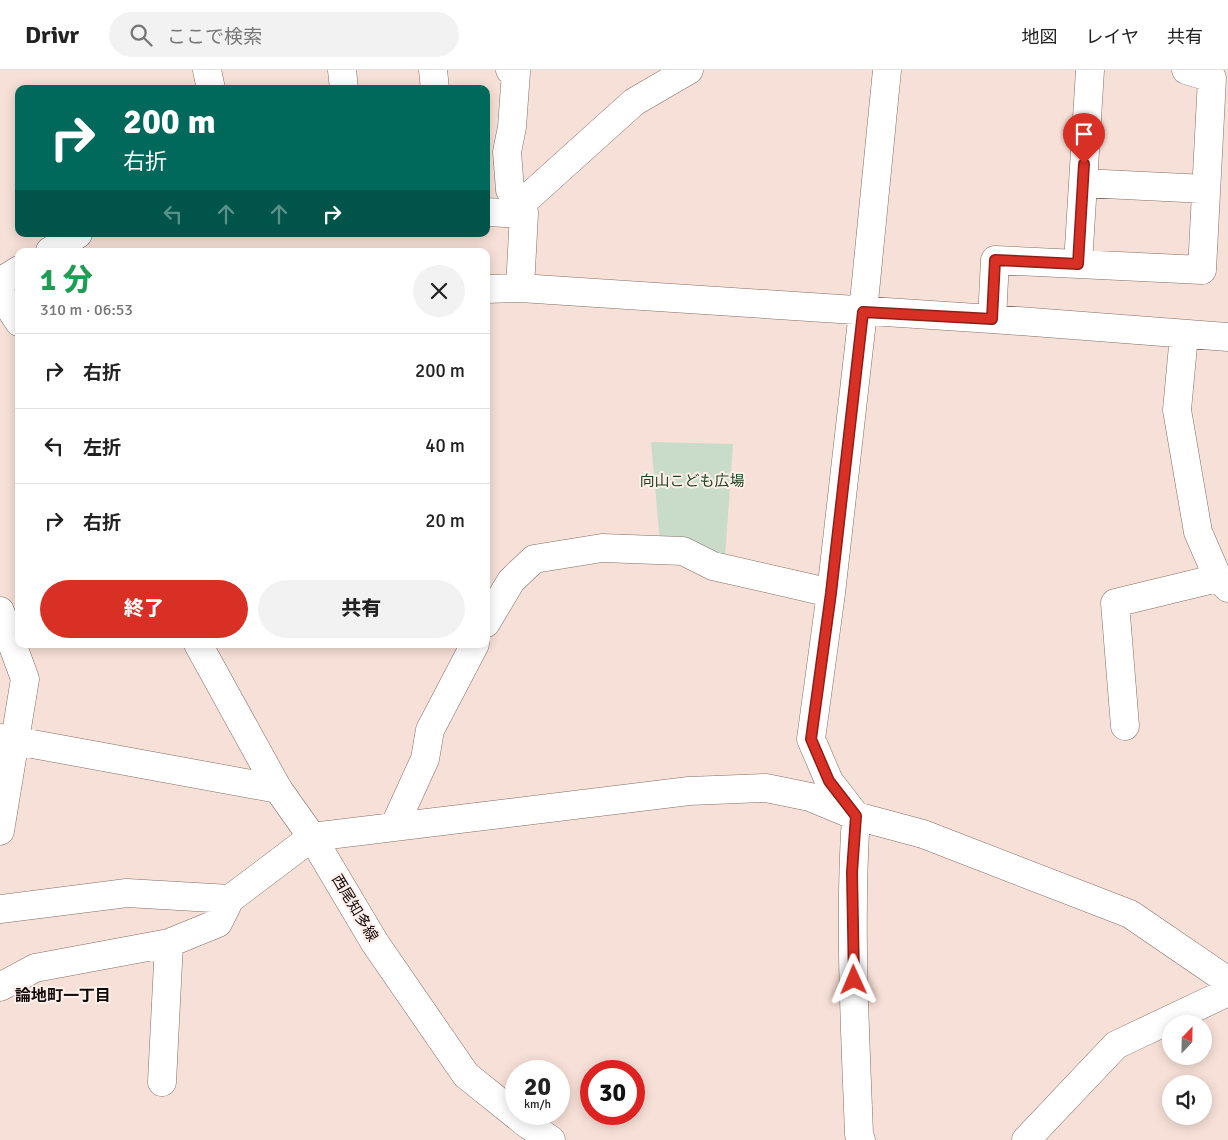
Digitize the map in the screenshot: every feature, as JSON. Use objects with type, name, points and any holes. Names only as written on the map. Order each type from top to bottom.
[{"type":"street","points":[[206,70],[210,85]]},
{"type":"street","points":[[342,70],[344,85]]},
{"type":"street","points":[[433,70],[435,85]]},
{"type":"street","points":[[510,70],[516,72],[512,127],[507,152],[510,190],[523,208],[520,288]]},
{"type":"street","points":[[490,212],[523,208],[634,102],[689,70]]},
{"type":"street","points":[[861,1140],[859,1134],[855,1016],[852,872],[856,816],[829,781],[811,739],[831,593],[863,312],[887,70]]},
{"type":"street","points":[[1078,264],[1090,70]]},
{"type":"street","points":[[992,319],[995,260],[1202,270],[1212,78],[1186,70]]},
{"type":"street","points":[[1083,183],[1206,189]]},
{"type":"street","points":[[55,248],[73,237]]},
{"type":"street","points":[[0,282],[15,273]]},
{"type":"street","points":[[490,289],[520,288],[992,319],[1228,337]]},
{"type":"street","points":[[0,293],[15,316]]},
{"type":"street","points":[[1125,726],[1115,603],[1223,583],[1198,532],[1177,410],[1184,335]]},
{"type":"street","points":[[490,616],[510,581],[534,559],[602,548],[682,551],[713,566],[831,593]]},
{"type":"street","points":[[0,598],[15,599]]},
{"type":"street","points":[[0,611],[25,679],[7,739],[0,831]]},
{"type":"street","name":"西尾知多線","points":[[200,648],[278,789],[312,837],[375,943],[466,1075],[527,1124],[551,1140]]},
{"type":"street","points":[[394,827],[425,759],[430,730],[473,648]]},
{"type":"street","points":[[7,739],[278,789]]},
{"type":"street","points":[[0,987],[36,968],[168,943],[218,923],[230,899],[312,837],[689,792],[766,788],[810,797],[856,816],[923,834],[1130,914],[1228,981]]},
{"type":"street","points":[[0,909],[127,893],[230,899]]},
{"type":"street","points":[[162,1082],[168,943]]},
{"type":"street","points":[[1026,1140],[1116,1045],[1228,992]]},
{"type":"green space","name":"向山こども広場","points":[[651,442],[733,444],[725,558],[660,543]]},
{"type":"district","name":"論地町一丁目","points":[[63,996]]},
{"type":"route","points":[[854,980],[852,872],[856,816],[829,781],[811,739],[831,593],[863,312],[992,319],[995,260],[1078,264],[1084,164]]}]
